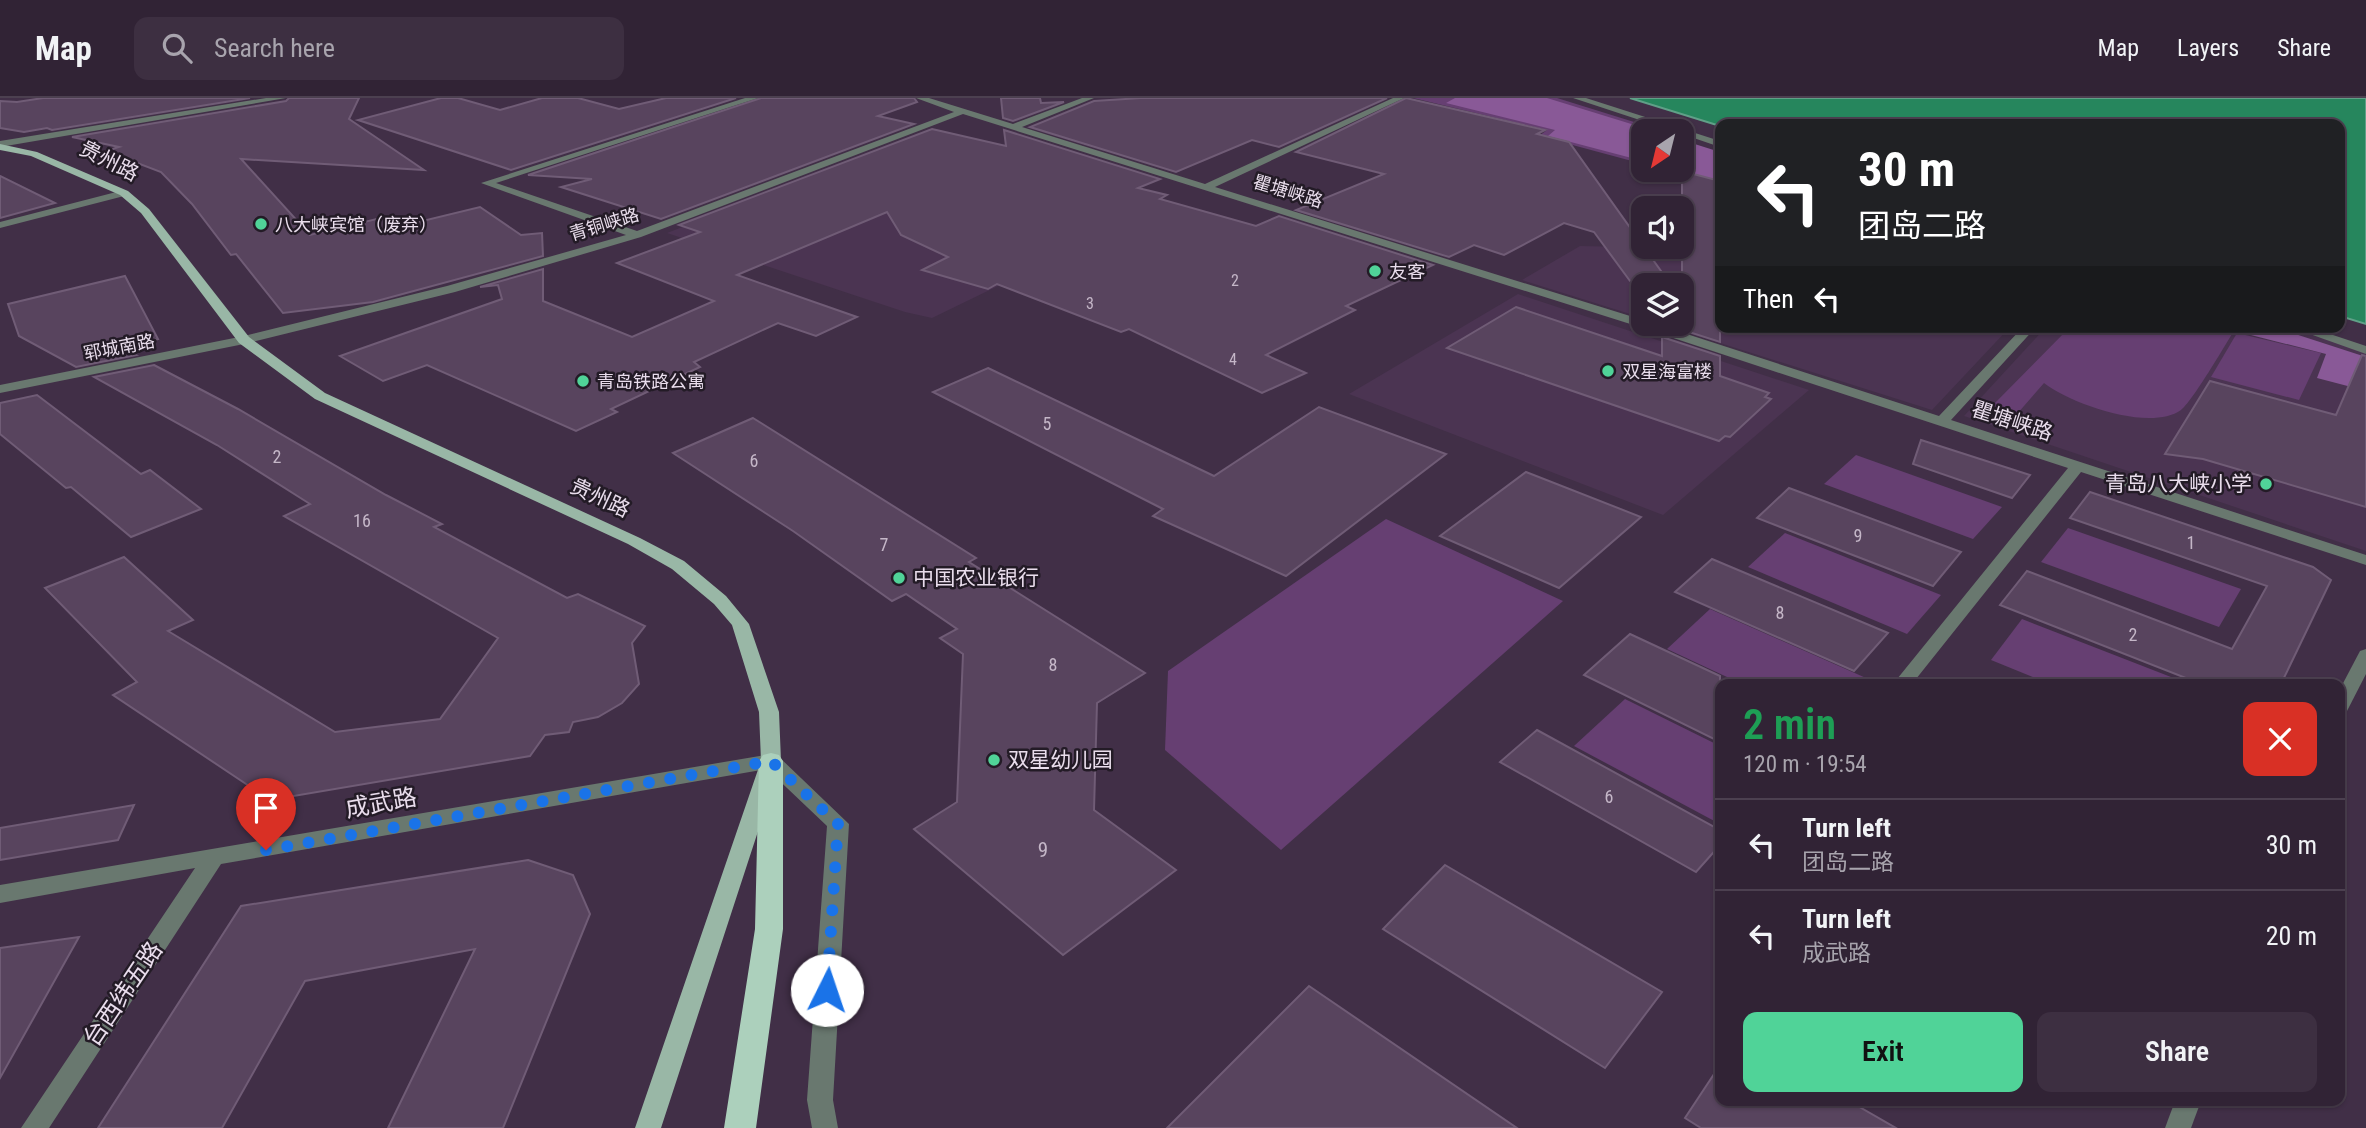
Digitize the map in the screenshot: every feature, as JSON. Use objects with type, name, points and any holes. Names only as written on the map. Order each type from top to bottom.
[{"type":"highway","points":[[740,1128],[769,929],[771,761]]},
{"type":"main road","name":"贵州路","points":[[0,146],[59,163],[124,192],[145,211],[244,340],[320,396],[634,541],[678,565],[720,600],[740,624],[769,712],[771,761],[648,1128]]},
{"type":"street","points":[[0,146],[282,98]]},
{"type":"street","name":"瞿塘峡路","points":[[920,98],[1631,320]]},
{"type":"street","points":[[1016,126],[1090,98]]},
{"type":"street","points":[[1208,186],[1400,98]]},
{"type":"street","points":[[1577,98],[1644,119]]},
{"type":"street","points":[[637,235],[486,183],[748,99]]},
{"type":"street","name":"青铜峡路","points":[[244,340],[451,289],[637,235],[964,111]]},
{"type":"street","points":[[1694,135],[1715,142]]},
{"type":"street","points":[[0,225],[124,192]]},
{"type":"street","points":[[1943,420],[2024,333]]},
{"type":"street","points":[[2314,333],[2366,350]]},
{"type":"street","name":"瞿塘峡路","points":[[1680,336],[2366,560]]},
{"type":"street","name":"郓城南路","points":[[0,389],[244,340]]},
{"type":"street","points":[[1906,679],[2078,465]]},
{"type":"street","points":[[2345,697],[2366,655]]},
{"type":"street","points":[[771,761],[838,824],[820,1100],[825,1128]]},
{"type":"street","name":"成武路","points":[[0,894],[771,761]]},
{"type":"street","name":"台西纬五路","points":[[34,1128],[212,859]]},
{"type":"street","points":[[2178,1128],[2186,1106]]},
{"type":"shaded area","points":[[1413,98],[1557,98],[1631,121],[1631,161],[1539,136],[1547,130]]},
{"type":"shaded area","points":[[1455,98],[1547,98],[1631,124],[1631,158],[1548,136],[1555,130],[1446,103]]},
{"type":"shaded area","points":[[1630,98],[2366,98],[2366,324],[2345,318],[2345,119],[1715,119],[1715,124]]},
{"type":"shaded area","points":[[1694,144],[1715,150],[1715,180],[1694,174]]},
{"type":"shaded area","points":[[932,165],[1136,219],[932,318],[905,312],[667,233],[760,197]]},
{"type":"shaded area","points":[[1580,246],[1631,247],[1631,259],[1694,259],[1694,248],[1715,249],[1715,333],[2004,333],[1932,410],[1694,335],[1694,273],[1631,273],[1631,314],[1522,280]]},
{"type":"shaded area","points":[[1518,294],[1631,331],[1631,336],[1645,336],[1809,390],[1663,515],[1349,394]]},
{"type":"shaded area","name":"青岛八大峡小学","points":[[2040,333],[2306,333],[2366,352],[2366,551],[1964,416]]},
{"type":"shaded area","points":[[2064,333],[2233,333],[2186,405],[2167,416],[2131,417],[2111,413],[2072,399],[2044,383],[2017,414],[1992,406]]},
{"type":"shaded area","points":[[2237,333],[2321,353],[2299,400],[2211,377]]},
{"type":"shaded area","points":[[2292,333],[2366,357],[2359,389],[2317,378],[2326,354],[2247,334]]},
{"type":"shaded area","points":[[1856,455],[2002,507],[1973,539],[1824,484]]},
{"type":"shaded area","points":[[1386,519],[1563,601],[1281,850],[1165,750],[1168,671]]},
{"type":"shaded area","points":[[2068,528],[2241,589],[2219,627],[2041,562]]},
{"type":"shaded area","points":[[1785,533],[1941,595],[1907,634],[1748,567]]},
{"type":"shaded area","points":[[1710,609],[1868,679],[1731,679],[1667,649]]},
{"type":"shaded area","points":[[2022,619],[2176,679],[2038,679],[1991,660]]},
{"type":"shaded area","points":[[1625,699],[1715,744],[1715,821],[1574,746]]},
{"type":"building","points":[[43,98],[250,98],[52,130],[47,128],[24,132],[0,128],[0,101],[17,102]]},
{"type":"building","points":[[289,98],[359,98],[349,119],[424,170],[241,159],[310,235],[385,217],[398,227],[480,207],[521,235],[542,233],[543,256],[373,302],[283,313],[236,254],[231,255],[192,204],[161,172],[106,151],[119,147],[72,137],[286,101]]},
{"type":"building","points":[[441,98],[458,98],[500,110],[542,98],[578,98],[619,109],[666,98],[736,98],[511,170],[358,120]]},
{"type":"building","points":[[761,98],[914,98],[917,102],[878,116],[914,124],[661,219],[561,187],[592,179],[528,175]]},
{"type":"building","points":[[1001,98],[1040,98],[1041,103],[1064,102],[1013,121],[1003,118]]},
{"type":"building","points":[[1141,98],[1387,98],[1279,147],[1252,140],[1176,172],[1030,127],[1094,101]]},
{"type":"building","points":[[1406,98],[1545,130],[1537,134],[1569,142],[1631,229],[1631,259],[1652,259],[1662,273],[1631,273],[1630,281],[1594,232],[1564,223],[1504,255],[1474,245],[1449,257],[1296,210],[1384,174],[1296,152]]},
{"type":"building","points":[[932,129],[1006,146],[1004,130],[1160,179],[1138,188],[1167,195],[1160,199],[1256,226],[1279,216],[1433,265],[1346,306],[1355,310],[1266,355],[1306,373],[1262,393],[1129,329],[1121,332],[997,284],[988,289],[922,270],[948,257],[901,235],[887,212],[737,275],[857,317],[816,336],[778,323],[694,362],[700,367],[611,409],[617,412],[576,431],[427,365],[383,381],[340,356],[502,299],[498,285],[480,287],[543,269],[543,301],[632,337],[714,301],[617,263],[700,232],[679,225]]},
{"type":"building","points":[[1694,174],[1715,180],[1715,333],[1720,333],[1720,342],[1694,334],[1694,273],[1682,273],[1682,259],[1694,259],[1694,196],[1682,196],[1682,182],[1694,182]]},
{"type":"building","points":[[0,176],[55,203],[0,218]]},
{"type":"building","points":[[125,276],[158,339],[122,348],[136,355],[76,367],[19,336],[8,304]]},
{"type":"building","name":"双星海富楼","points":[[1516,307],[1662,356],[1662,337],[1720,356],[1720,376],[1769,393],[1765,397],[1771,399],[1730,437],[1725,436],[1719,441],[1447,348]]},
{"type":"building","points":[[2362,355],[2366,356],[2366,507],[2203,459],[2165,454],[2210,381],[2336,415]]},
{"type":"building","points":[[154,365],[442,524],[434,527],[567,598],[578,594],[645,626],[632,643],[639,684],[622,703],[598,717],[573,722],[569,732],[545,735],[530,756],[270,800],[113,695],[137,682],[45,588],[124,557],[193,620],[168,631],[335,732],[440,719],[498,638],[284,516],[310,504],[217,445],[94,377]]},
{"type":"building","points":[[988,368],[1214,476],[1319,407],[1446,454],[1286,576],[1153,516],[1163,509],[933,392]]},
{"type":"building","points":[[37,395],[141,474],[150,470],[201,509],[131,537],[71,487],[66,488],[0,434],[0,403]]},
{"type":"building","points":[[753,418],[976,558],[969,562],[1145,673],[1097,703],[1094,810],[1176,870],[1063,955],[914,829],[957,802],[963,654],[940,638],[957,629],[906,594],[892,601],[793,531],[673,453]]},
{"type":"building","points":[[1921,440],[2030,475],[2012,498],[1913,464]]},
{"type":"building","points":[[1526,472],[1641,517],[1559,588],[1440,536]]},
{"type":"building","points":[[1789,488],[1961,552],[1933,586],[1757,518]]},
{"type":"building","points":[[2090,492],[2313,567],[2331,580],[2283,679],[2188,679],[2000,605],[2027,571],[2232,649],[2267,586],[2070,518]]},
{"type":"building","points":[[1712,559],[1888,633],[1854,671],[1675,592]]},
{"type":"building","points":[[1630,634],[1720,676],[1720,679],[1715,679],[1715,740],[1584,675]]},
{"type":"building","points":[[1537,730],[1715,827],[1715,851],[1696,872],[1500,762]]},
{"type":"building","points":[[134,805],[118,840],[0,860],[0,828]]},
{"type":"building","points":[[528,860],[573,875],[590,914],[503,1128],[388,1128],[475,949],[305,981],[222,1128],[98,1128],[241,906]]},
{"type":"building","points":[[1445,865],[1662,992],[1605,1068],[1383,929]]},
{"type":"building","points":[[79,937],[0,1078],[0,948]]},
{"type":"building","points":[[1309,986],[1517,1128],[1167,1128]]},
{"type":"building","points":[[1715,1073],[1715,1106],[1858,1106],[1896,1128],[1701,1128],[1685,1118]]},
{"type":"place","name":"八大峡宾馆（废弃）","points":[[261,224]]},
{"type":"place","name":"友客","points":[[1375,271]]},
{"type":"place","name":"双星海富楼","points":[[1608,371]]},
{"type":"place","name":"青岛铁路公寓","points":[[583,381]]},
{"type":"place","name":"青岛八大峡小学","points":[[2266,484]]},
{"type":"place","name":"中国农业银行","points":[[899,578]]},
{"type":"place","name":"双星幼儿园","points":[[994,760]]},
{"type":"route","points":[[266,850],[771,761],[838,824],[827,990]]}]
